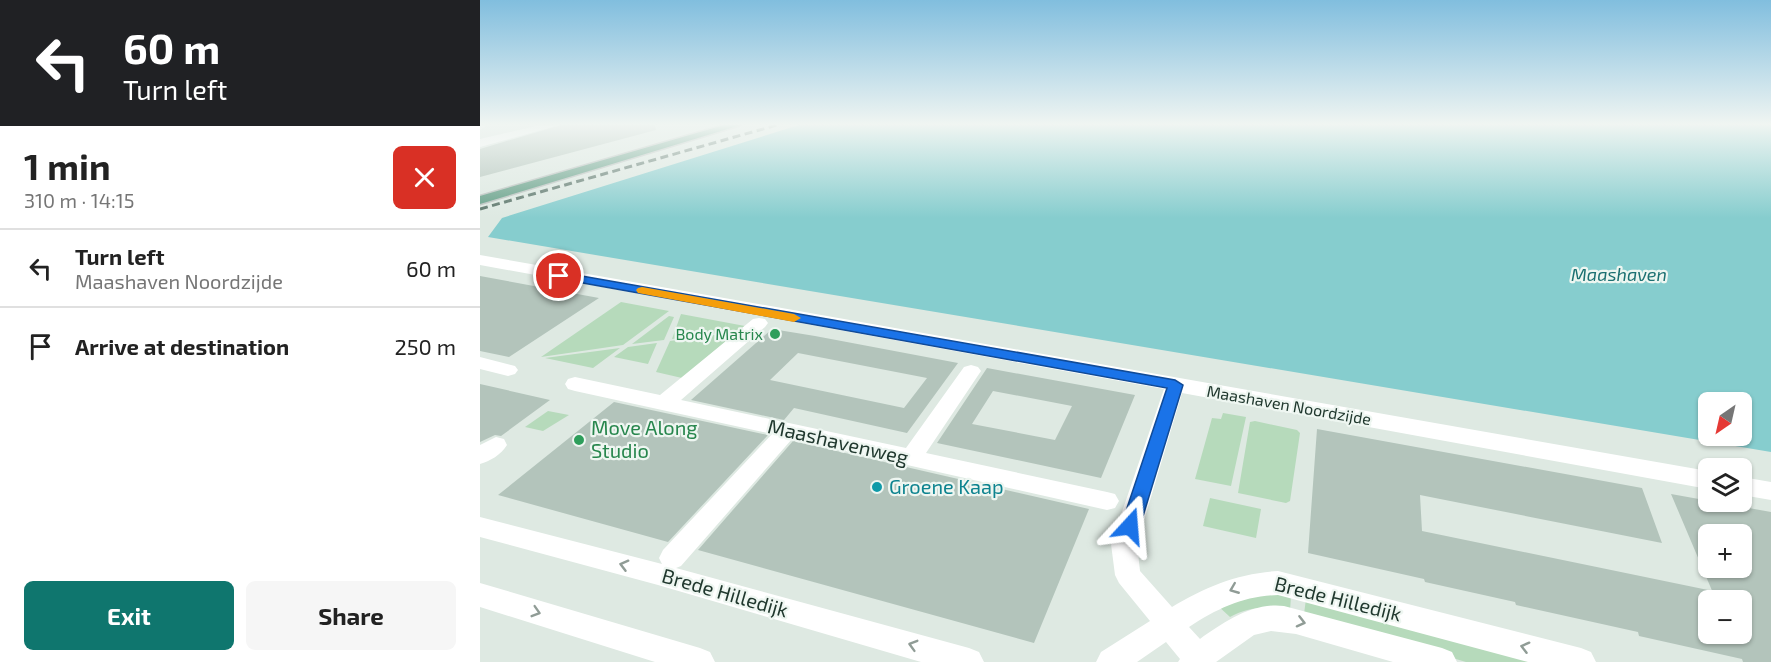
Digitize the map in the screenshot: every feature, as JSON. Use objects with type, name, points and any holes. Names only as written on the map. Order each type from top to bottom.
[{"type":"main road","points":[[480,191],[606,156]]},
{"type":"main road","points":[[480,200],[631,156]]},
{"type":"street","name":"Maashaven Noordzijde","points":[[480,260],[1698,478]]},
{"type":"street","points":[[664,403],[759,323]]},
{"type":"street","points":[[480,363],[508,370]]},
{"type":"street","points":[[911,458],[974,367]]},
{"type":"street","name":"Maashavenweg","points":[[575,384],[1107,501]]},
{"type":"street","points":[[1175,385],[1124,544],[1128,574],[1171,625],[1197,661]]},
{"type":"street","points":[[672,558],[788,430]]},
{"type":"street","points":[[1752,488],[1771,491]]},
{"type":"street","name":"Brede Hilledijk","points":[[480,527],[658,574],[969,662]]},
{"type":"street","name":"Brede Hilledijk","points":[[1112,662],[1232,588],[1262,582],[1278,583],[1581,662]]},
{"type":"street","points":[[480,595],[700,662]]},
{"type":"street","name":"Brede Hilledijk","points":[[1197,661],[1243,628],[1263,619],[1278,618],[1442,662]]},
{"type":"green space","points":[[621,302],[669,311],[623,345],[541,357]]},
{"type":"green space","points":[[681,314],[745,326],[740,330],[672,339]]},
{"type":"green space","points":[[669,316],[674,317],[664,340],[632,344]]},
{"type":"green space","points":[[737,332],[682,378],[656,372],[670,341]]},
{"type":"green space","points":[[657,343],[648,364],[614,357],[628,347]]},
{"type":"green space","points":[[620,348],[593,368],[545,358]]},
{"type":"green space","points":[[548,411],[569,415],[543,431],[525,427]]},
{"type":"green space","points":[[1223,413],[1246,417],[1231,486],[1195,479],[1212,418],[1221,419]]},
{"type":"green space","points":[[1255,421],[1297,430],[1300,433],[1290,501],[1286,503],[1238,493],[1250,422]]},
{"type":"green space","points":[[1210,498],[1261,509],[1256,538],[1203,526]]},
{"type":"green space","points":[[1253,591],[1291,596],[1290,611],[1259,608],[1230,617],[1217,605]]},
{"type":"green space","points":[[1306,599],[1543,662],[1466,662],[1304,614]]},
{"type":"water","name":"Maashaven","points":[[700,156],[1771,156],[1771,452],[1735,446],[1752,446],[1752,392],[1698,392],[1698,440],[488,237],[502,218]]},
{"type":"building","points":[[480,156],[559,156],[480,177]]},
{"type":"building","points":[[480,276],[599,298],[509,357],[480,351]]},
{"type":"building","points":[[772,329],[958,363],[907,433],[794,408],[784,420],[691,400]],"holes":[[[798,353],[927,378],[904,408],[770,380]]]},
{"type":"building","points":[[987,368],[1135,395],[1101,478],[937,443]],"holes":[[[993,391],[1072,406],[1055,440],[972,424]]]},
{"type":"building","points":[[480,384],[550,400],[501,436],[495,435],[480,442]]},
{"type":"building","points":[[614,402],[768,435],[668,542],[498,495]]},
{"type":"building","points":[[1317,429],[1642,488],[1662,543],[1420,495],[1422,531],[1708,590],[1698,590],[1698,644],[1752,644],[1752,590],[1712,590],[1707,578],[1752,578],[1752,524],[1698,524],[1698,558],[1671,494],[1698,499],[1698,512],[1752,512],[1752,509],[1771,512],[1771,662],[1743,662],[1742,659],[1639,636],[1638,632],[1425,582],[1424,579],[1308,553]]},
{"type":"building","points":[[793,441],[1089,509],[1034,643],[698,550]]},
{"type":"railway","points":[[480,209],[668,156]]},
{"type":"slow traffic","points":[[642,290],[794,318]]},
{"type":"place","name":"Body Matrix","points":[[775,334]]},
{"type":"place","name":"Move Along Studio","points":[[579,440]]},
{"type":"place","name":"Groene Kaap","points":[[877,487]]},
{"type":"route","points":[[559,276],[1175,385],[1130,526]]}]
